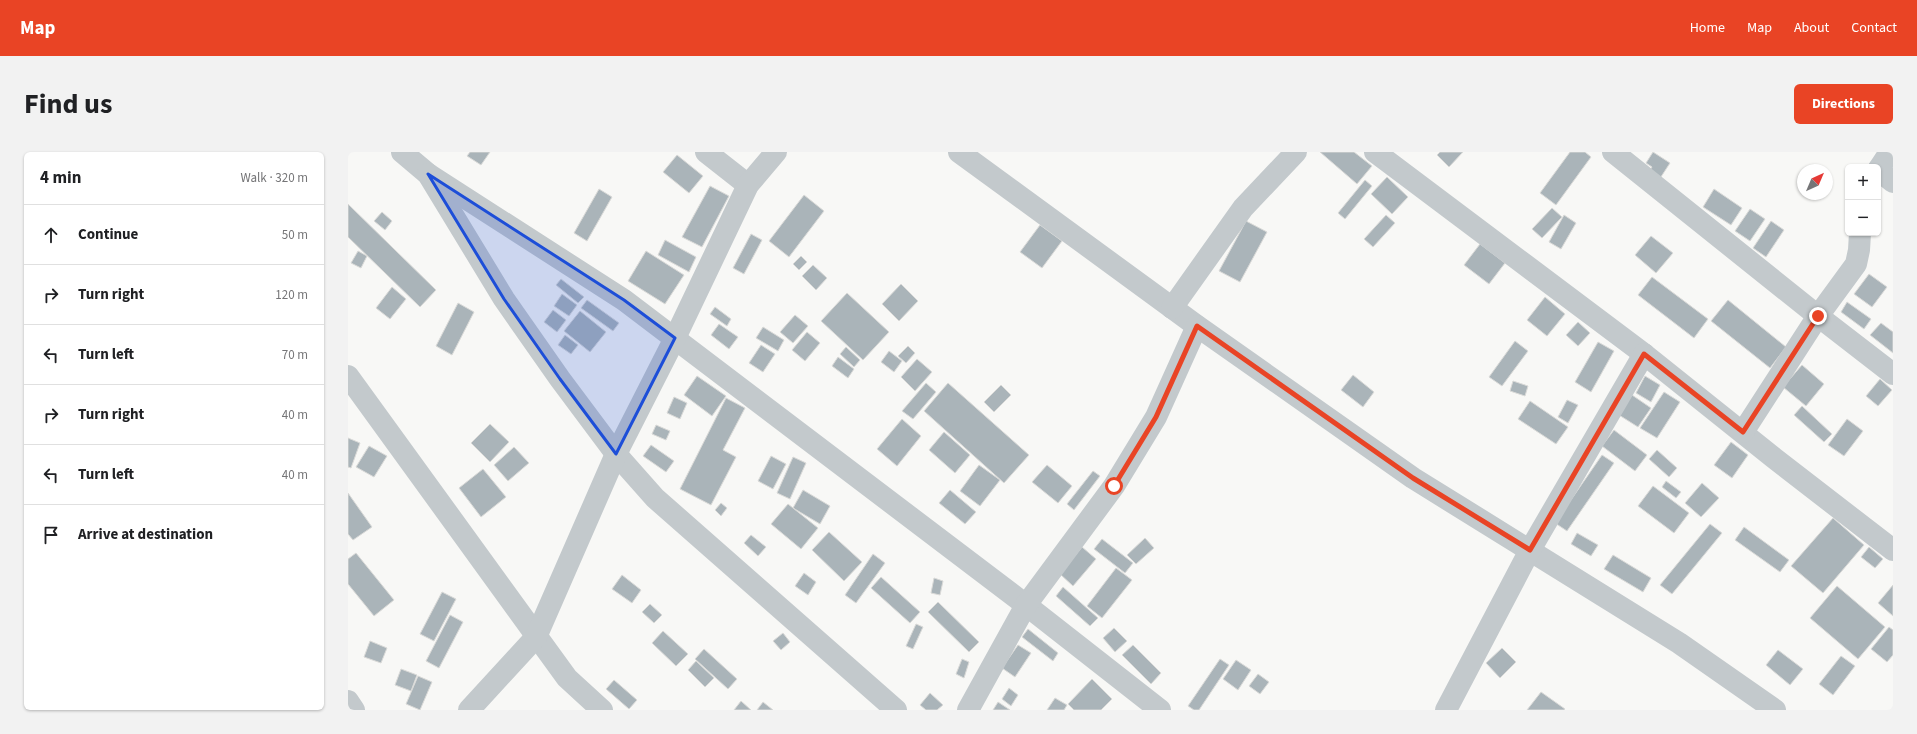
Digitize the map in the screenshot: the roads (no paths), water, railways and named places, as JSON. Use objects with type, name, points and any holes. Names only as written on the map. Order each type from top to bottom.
[{"type":"street","points":[[402,152],[428,174],[624,300],[1026,605],[1160,710]]},
{"type":"street","points":[[706,152],[748,185]]},
{"type":"street","points":[[469,710],[536,637],[616,454],[675,338],[748,185],[776,152]]},
{"type":"street","points":[[960,152],[1197,326],[1413,478],[1679,643],[1775,710]]},
{"type":"street","points":[[1172,308],[1243,208],[1296,152]]},
{"type":"street","points":[[1375,152],[1644,354],[1774,458],[1893,550]]},
{"type":"street","points":[[1613,152],[1893,374]]},
{"type":"street","points":[[1881,166],[1890,152]]},
{"type":"street","points":[[1881,172],[1893,182]]},
{"type":"street","points":[[428,174],[504,299],[560,379],[616,454],[655,498],[896,710]]},
{"type":"street","points":[[1743,432],[1818,316],[1856,264],[1860,236]]},
{"type":"street","points":[[968,710],[1026,605],[1114,486],[1156,417],[1197,326]]},
{"type":"street","points":[[1446,710],[1530,550],[1644,354]]},
{"type":"street","points":[[348,376],[566,678],[602,710]]},
{"type":"street","points":[[348,701],[354,710]]}]
